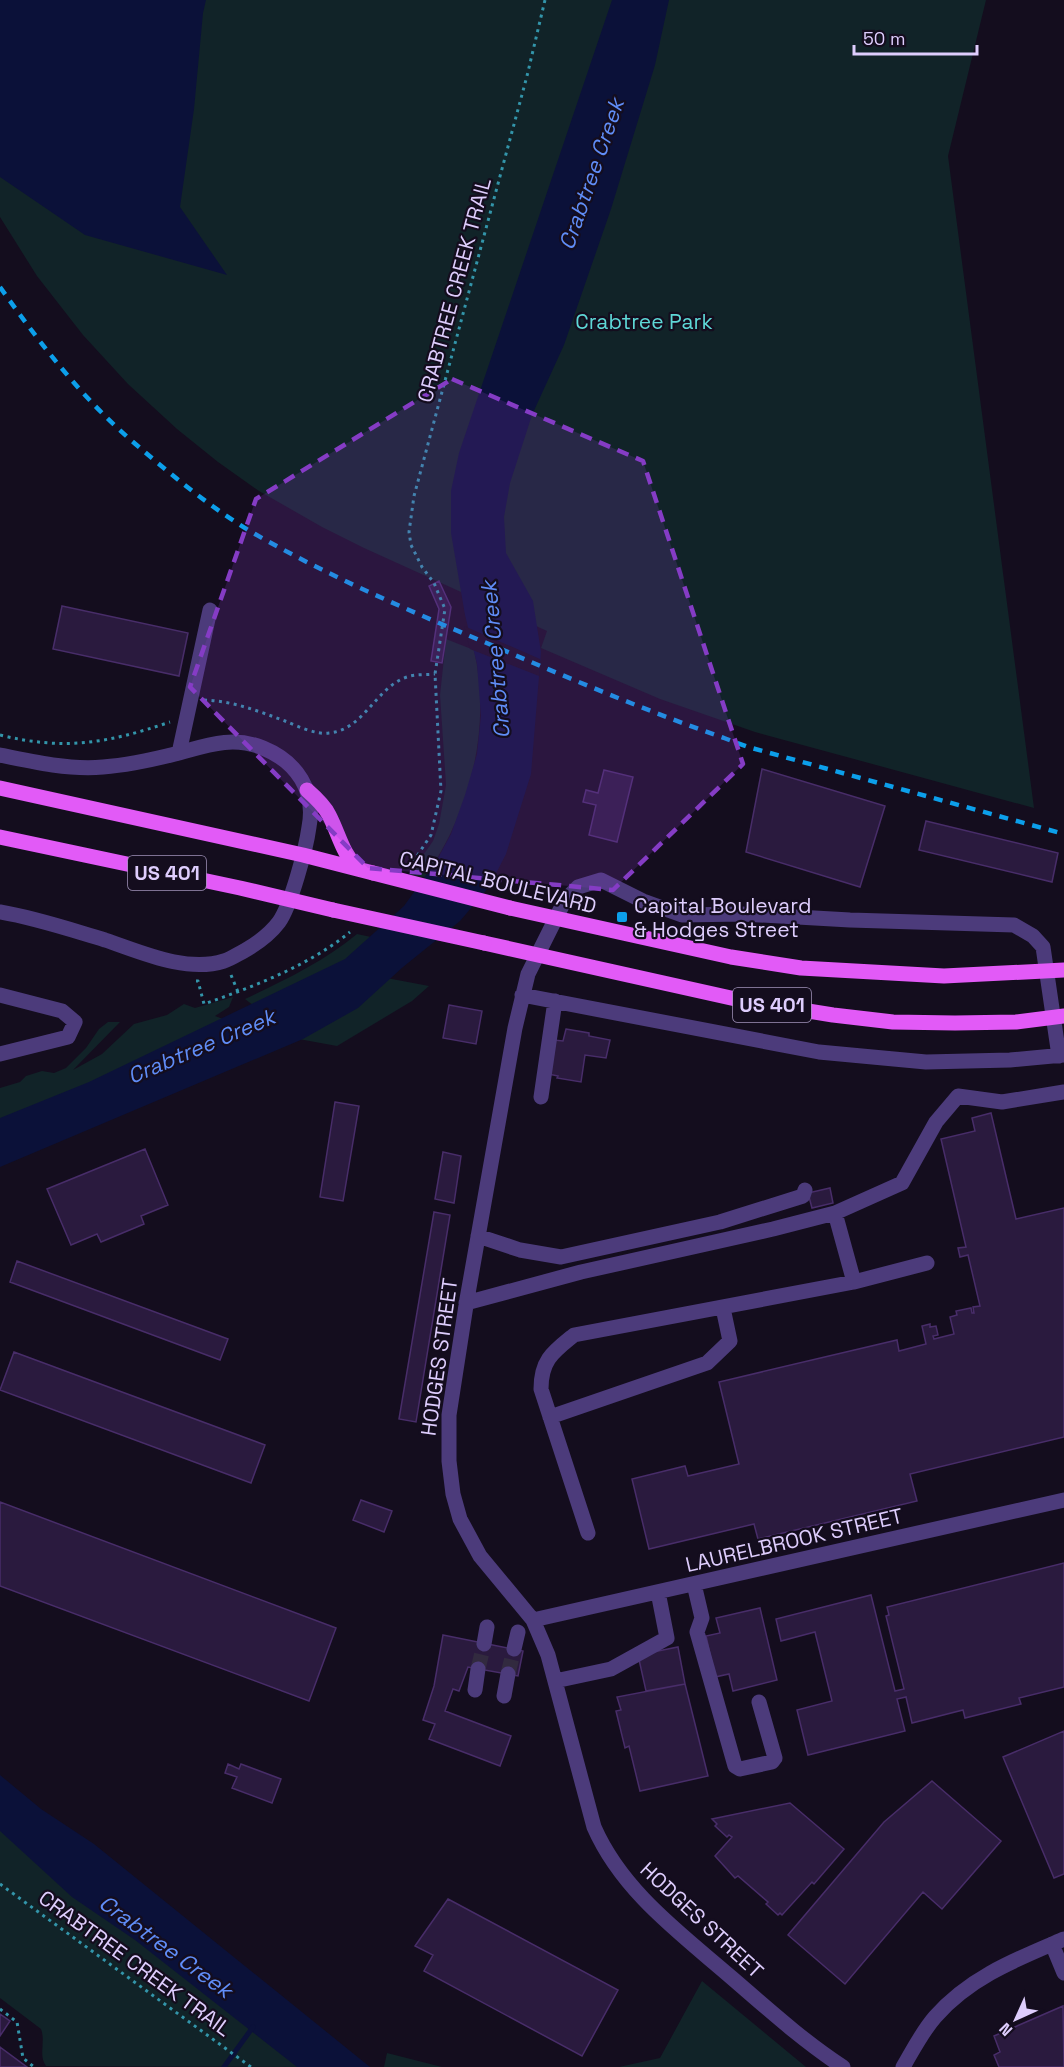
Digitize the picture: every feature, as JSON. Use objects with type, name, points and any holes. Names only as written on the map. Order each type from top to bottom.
[{"type":"main road","name":"CAPITAL BOULEVARD","points":[[0,788],[303,855],[510,908],[731,957],[801,968],[944,976],[1064,970]]},
{"type":"main road","points":[[307,790],[329,815],[345,855],[357,868]]},
{"type":"main road","name":"US 401","points":[[0,837],[740,1000],[892,1022],[1016,1022],[1058,1017]]},
{"type":"street","points":[[179,753],[210,610]]},
{"type":"street","points":[[0,755],[58,765],[102,767],[124,765],[228,741],[262,748],[290,766],[307,790],[312,811],[303,855],[281,918],[272,931],[253,946],[225,961],[196,964],[173,961],[56,925],[0,912]]},
{"type":"street","name":"HODGES STREET","points":[[843,2067],[774,2014],[668,1922],[637,1893],[614,1865],[603,1848],[594,1827],[542,1637],[533,1620],[480,1556],[460,1519],[453,1494],[448,1443],[449,1415],[466,1303],[522,995],[528,974],[566,900],[578,887],[601,880],[643,901],[682,915],[742,914],[1014,925],[1033,936],[1043,947],[1046,972],[1058,1017],[1061,1055]]},
{"type":"street","points":[[0,995],[62,1011],[75,1022],[68,1037],[0,1054]]},
{"type":"street","points":[[522,995],[819,1052],[926,1062],[1010,1060],[1061,1055]]},
{"type":"street","points":[[541,1097],[555,1001]]},
{"type":"street","points":[[466,1303],[581,1272],[835,1213],[902,1183],[936,1122],[958,1096],[1002,1102],[1064,1092]]},
{"type":"street","points":[[478,1236],[520,1250],[561,1257],[720,1222],[788,1202],[802,1196],[805,1190]]},
{"type":"street","points":[[835,1213],[854,1282]]},
{"type":"street","points":[[588,1533],[541,1389],[543,1365],[551,1354],[574,1335],[854,1282],[927,1263]]},
{"type":"street","points":[[550,1417],[707,1363],[730,1341],[723,1308]]},
{"type":"street","name":"LAURELBROOK STREET","points":[[533,1620],[1064,1500]]},
{"type":"street","points":[[694,1584],[702,1617],[697,1632],[735,1766],[740,1769],[772,1762],[775,1758],[759,1702]]},
{"type":"street","points":[[555,1681],[611,1669],[667,1638],[658,1592]]},
{"type":"street","points":[[484,1644],[487,1627]]},
{"type":"street","points":[[514,1649],[518,1632]]},
{"type":"street","points":[[475,1690],[478,1669]]},
{"type":"street","points":[[504,1696],[508,1674]]},
{"type":"street","points":[[903,2067],[935,2018],[954,1998],[985,1975],[1058,1942],[1064,1973]]},
{"type":"path","name":"CRABTREE CREEK TRAIL","points":[[435,674],[445,609],[434,583],[422,567],[411,545],[409,532],[414,496],[527,76],[545,0]]},
{"type":"path","points":[[190,704],[202,700],[232,702],[302,728],[328,734],[345,728],[364,714],[389,686],[408,676],[435,674],[441,791],[431,836],[408,869]]},
{"type":"path","points":[[0,735],[50,744],[84,744],[134,734],[177,720]]},
{"type":"path","points":[[198,981],[204,1004],[269,980],[335,944],[350,932]]},
{"type":"path","points":[[225,961],[238,992]]},
{"type":"path","name":"CRABTREE CREEK TRAIL","points":[[0,1884],[251,2067]]},
{"type":"path","points":[[0,2010],[17,2022],[22,2058],[34,2067]]},
{"type":"highlighted area","points":[[452,379],[643,461],[743,764],[613,890],[368,868],[190,687],[256,499]]},
{"type":"green space","name":"Crabtree Park","points":[[0,0],[986,0],[948,156],[1034,808],[755,732],[660,699],[541,648],[547,631],[322,527],[259,491],[218,462],[177,429],[128,384],[83,335],[37,276],[0,217]]},
{"type":"green space","points":[[446,639],[474,650],[479,680],[478,739],[465,798],[441,852],[425,877],[409,875],[433,841],[439,824],[446,785],[440,695]]},
{"type":"green space","points":[[357,934],[371,937],[357,958],[258,1009],[245,999],[318,962]]},
{"type":"green space","points":[[360,973],[429,986],[412,1001],[337,1046],[255,1031]]},
{"type":"green space","points":[[233,997],[229,1007],[215,1016],[255,1031],[0,1153],[0,1088],[20,1082],[26,1076],[42,1071],[54,1073],[66,1068],[86,1048],[99,1029],[108,1022],[120,1022],[73,1070],[102,1054],[134,1024],[167,1015],[184,1004],[195,1008]]},
{"type":"green space","points":[[0,1803],[332,2067],[46,2066],[41,2029],[0,1998]]},
{"type":"green space","points":[[702,1981],[806,2067],[619,2067],[660,2058]]},
{"type":"green space","points":[[387,2053],[442,2067],[384,2067]]},
{"type":"water","points":[[0,0],[206,0],[180,207],[227,275],[85,235],[0,177]]},
{"type":"water","name":"Crabtree Creek","points":[[612,0],[669,0],[655,65],[611,209],[564,345],[532,415],[510,483],[504,517],[506,553],[533,601],[541,652],[531,774],[506,854],[489,887],[460,921],[403,967],[358,1008],[303,1039],[0,1167],[0,1118],[89,1082],[345,959],[404,906],[437,860],[451,834],[477,754],[481,716],[477,664],[465,615],[451,533],[451,491],[459,453]]},
{"type":"water","name":"Crabtree Creek","points":[[0,1775],[41,1809],[94,1844],[370,2067],[297,2067],[135,1940],[72,1897],[0,1831]]},
{"type":"pier","points":[[464,626],[540,659],[539,676],[470,649]]},
{"type":"building","points":[[439,581],[451,607],[442,663],[431,661],[439,609],[429,586]]},
{"type":"building","points":[[62,606],[188,633],[179,676],[53,649]]},
{"type":"building","points":[[762,769],[885,806],[860,887],[746,852]]},
{"type":"building","points":[[604,770],[633,777],[617,842],[589,835],[596,805],[583,802],[586,790],[598,793]]},
{"type":"building","points":[[926,821],[1058,853],[1052,882],[919,850]]},
{"type":"building","points":[[449,1005],[482,1011],[476,1044],[443,1038]]},
{"type":"building","points":[[566,1029],[610,1040],[606,1058],[585,1055],[581,1082],[548,1074],[554,1040],[563,1041]]},
{"type":"building","points":[[335,1102],[359,1106],[343,1201],[320,1197]]},
{"type":"building","points":[[991,1113],[1016,1219],[1064,1208],[1064,1437],[910,1474],[917,1501],[758,1539],[754,1524],[649,1549],[632,1479],[685,1466],[688,1476],[739,1464],[719,1382],[897,1340],[899,1351],[926,1344],[922,1326],[930,1324],[930,1327],[936,1326],[938,1335],[933,1336],[934,1339],[954,1334],[950,1317],[957,1315],[956,1311],[971,1308],[974,1313],[973,1307],[980,1306],[968,1255],[960,1257],[958,1248],[966,1247],[941,1139],[975,1131],[972,1118]]},
{"type":"building","points":[[145,1149],[168,1205],[141,1216],[144,1224],[101,1242],[97,1234],[71,1245],[47,1189]]},
{"type":"building","points":[[443,1152],[461,1156],[454,1203],[435,1199]]},
{"type":"building","points":[[830,1188],[833,1203],[812,1208],[808,1193]]},
{"type":"building","points":[[434,1212],[450,1215],[416,1422],[399,1419]]},
{"type":"building","points":[[17,1261],[228,1339],[220,1360],[10,1282]]},
{"type":"building","points":[[14,1352],[265,1445],[251,1483],[0,1390]]},
{"type":"building","points":[[361,1500],[392,1511],[384,1532],[353,1520]]},
{"type":"building","points":[[0,1502],[336,1628],[309,1701],[0,1586]]},
{"type":"building","points":[[1064,1563],[1064,1687],[1019,1698],[1021,1704],[965,1718],[963,1710],[912,1723],[906,1697],[897,1699],[905,1731],[808,1755],[797,1710],[832,1701],[815,1632],[781,1641],[776,1619],[871,1595],[895,1691],[904,1689],[886,1616],[889,1615],[887,1607]]},
{"type":"building","points":[[760,1608],[777,1680],[733,1691],[729,1674],[715,1677],[706,1636],[720,1633],[716,1618]]},
{"type":"building","points":[[443,1635],[523,1651],[518,1676],[468,1667],[459,1691],[453,1689],[445,1711],[511,1736],[500,1766],[429,1739],[435,1724],[423,1720],[434,1686]]},
{"type":"building","points":[[678,1647],[685,1684],[646,1691],[638,1655]]},
{"type":"building","points":[[685,1684],[708,1776],[640,1791],[629,1746],[625,1748],[616,1711],[621,1710],[617,1697]]},
{"type":"building","points":[[1064,1731],[1064,1874],[1054,1878],[1003,1757]]},
{"type":"building","points":[[228,1764],[239,1769],[241,1764],[281,1779],[272,1803],[232,1788],[237,1777],[225,1773]]},
{"type":"building","points":[[932,1781],[1001,1841],[942,1909],[923,1892],[845,1984],[788,1935],[884,1822]]},
{"type":"building","points":[[790,1803],[844,1849],[814,1884],[812,1882],[782,1915],[780,1913],[778,1915],[766,1904],[768,1902],[738,1876],[735,1878],[715,1856],[732,1837],[729,1835],[727,1837],[715,1826],[717,1824],[712,1819]]},
{"type":"building","points":[[448,1899],[618,1990],[582,2056],[424,1971],[433,1955],[415,1946]]},
{"type":"building","points":[[1063,2006],[1064,2067],[999,2067],[994,2055],[1000,2052],[994,2036]]},
{"type":"building","points":[[0,2014],[10,2021],[0,2036]]},
{"type":"building","points":[[0,2047],[27,2067],[0,2067]]},
{"type":"waterway","points":[[224,2067],[253,2027]]},
{"type":"tunnel","points":[[478,1669],[484,1644]]},
{"type":"tunnel","points":[[508,1674],[514,1649]]},
{"type":"railway","points":[[0,287],[65,372],[119,430],[225,515],[312,565],[400,606],[547,669],[748,747],[1064,834]]},
{"type":"place","name":"Capital Boulevard & Hodges Street","points":[[622,917]]}]
